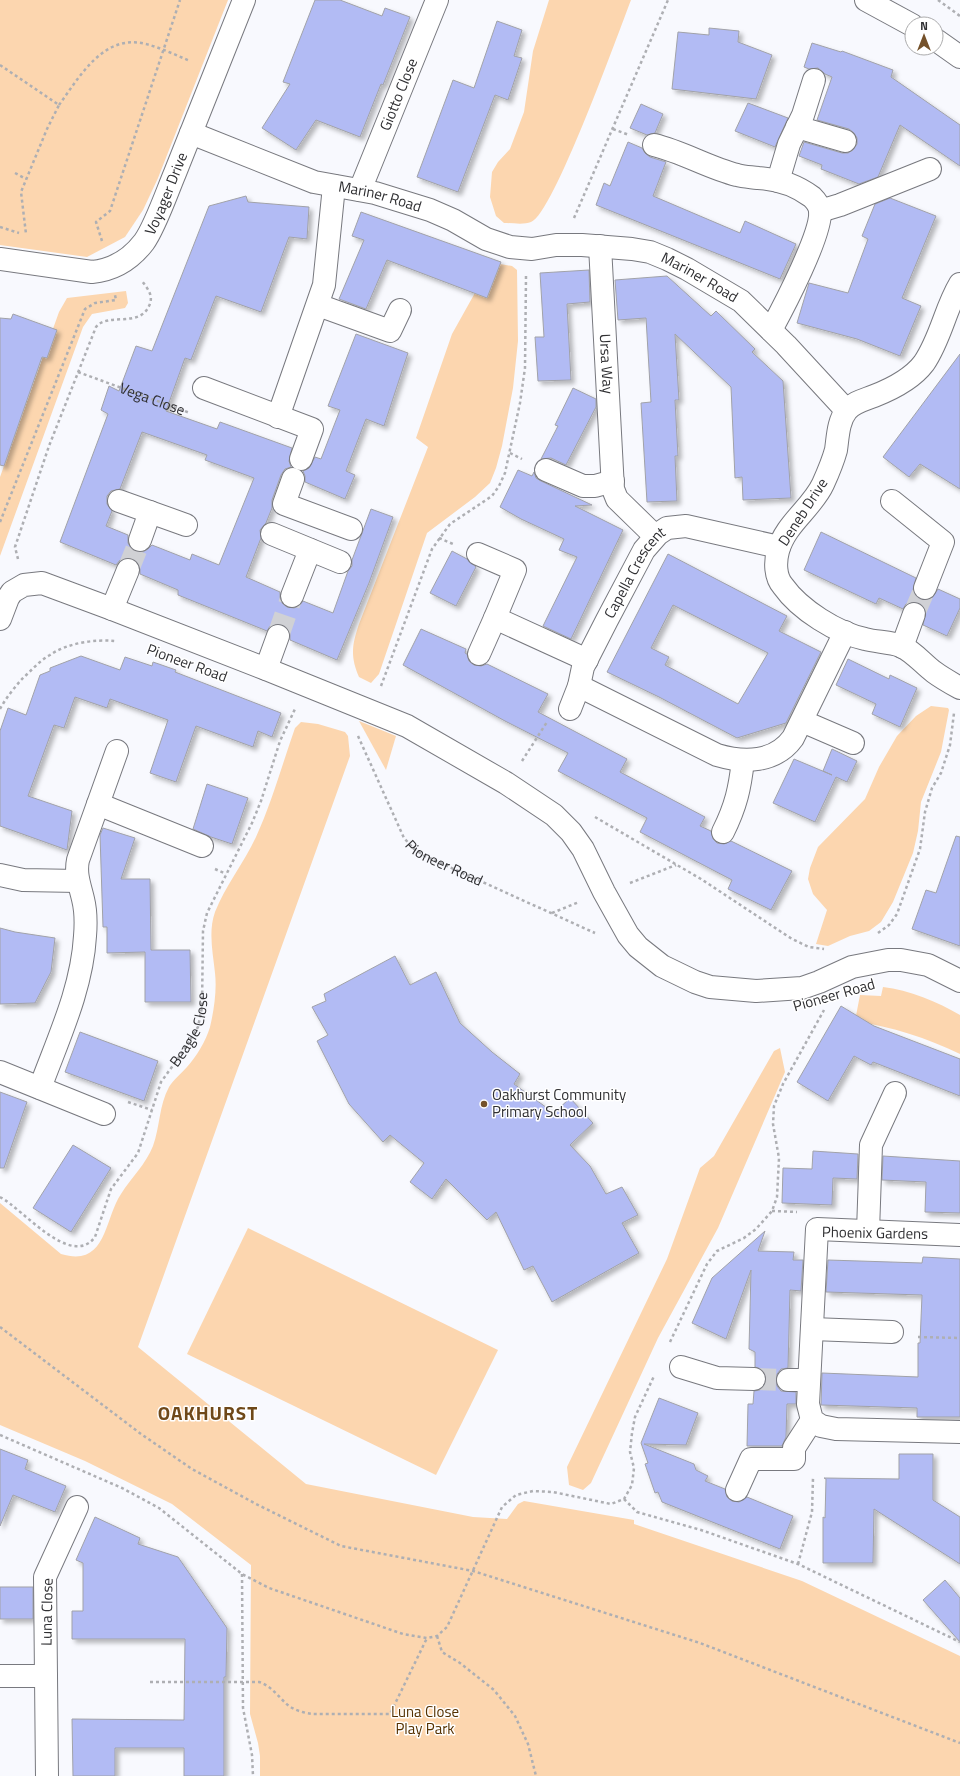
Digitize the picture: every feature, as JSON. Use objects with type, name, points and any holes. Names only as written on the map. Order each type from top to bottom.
[{"type":"street","name":"Voyager Drive","points":[[0,259],[92,272],[115,266],[127,259],[139,248],[148,237],[244,0]]},
{"type":"street","name":"Giotto Close","points":[[360,190],[437,0]]},
{"type":"street","points":[[866,0],[904,21]]},
{"type":"street","points":[[944,46],[960,57]]},
{"type":"street","points":[[778,181],[789,144],[803,115],[814,80]]},
{"type":"street","points":[[797,127],[845,141]]},
{"type":"street","name":"Mariner Road","points":[[191,134],[297,177],[314,182],[360,190],[430,210],[499,244],[526,249],[568,245],[632,248],[650,252],[667,259],[693,272],[742,301],[846,410]]},
{"type":"street","points":[[654,145],[678,152],[730,174],[748,178],[778,181],[796,188],[817,203],[820,210],[815,235],[790,294],[771,330]]},
{"type":"street","points":[[820,210],[840,205],[930,169]]},
{"type":"street","points":[[278,416],[318,304],[326,273],[334,186]]},
{"type":"street","name":"Ursa Way","points":[[600,246],[614,489],[617,499],[655,536]]},
{"type":"street","points":[[846,410],[861,400],[879,394],[902,382],[922,365],[940,336],[949,306],[960,284]]},
{"type":"street","points":[[318,304],[390,331],[400,310]]},
{"type":"street","name":"Vega Close","points":[[204,388],[312,429],[284,504],[350,528]]},
{"type":"street","name":"Deneb Drive","points":[[846,410],[840,425],[836,450],[823,484],[810,504],[791,526],[779,547],[777,558],[779,581],[782,586],[813,614],[828,625],[865,640],[902,647],[914,654],[934,672],[957,698]]},
{"type":"street","points":[[546,470],[583,486],[595,486],[613,481]]},
{"type":"street","points":[[119,501],[186,525]]},
{"type":"street","points":[[892,501],[943,542],[925,588]]},
{"type":"street","points":[[140,540],[150,512]]},
{"type":"street","name":"Capella Crescent","points":[[570,709],[587,660],[639,558],[655,536],[667,528],[686,526],[779,547]]},
{"type":"street","points":[[272,534],[340,562]]},
{"type":"street","points":[[292,596],[310,550]]},
{"type":"street","points":[[478,554],[515,570],[479,654]]},
{"type":"street","points":[[112,609],[128,570]]},
{"type":"street","points":[[0,619],[8,598],[12,592],[24,584]]},
{"type":"street","name":"Pioneer Road","points":[[24,584],[42,584],[112,609],[372,711],[408,726],[506,783],[554,815],[571,832],[583,849],[628,935],[650,957],[674,973],[710,987],[756,991],[784,990],[802,988],[852,967],[888,960],[918,962],[941,970],[960,981]]},
{"type":"street","points":[[902,647],[914,614]]},
{"type":"street","points":[[495,618],[587,660]]},
{"type":"street","points":[[579,686],[717,754],[743,760],[764,758],[781,750],[793,738],[845,632]]},
{"type":"street","points":[[266,669],[278,636]]},
{"type":"street","points":[[802,721],[853,743]]},
{"type":"street","points":[[40,1088],[70,1007],[82,963],[86,920],[78,881],[78,860],[117,752]]},
{"type":"street","points":[[723,832],[738,798],[743,760]]},
{"type":"street","points":[[98,804],[202,846]]},
{"type":"street","points":[[0,875],[23,880],[78,881]]},
{"type":"street","points":[[0,1072],[104,1114]]},
{"type":"street","points":[[868,1231],[871,1145],[895,1093]]},
{"type":"street","name":"Phoenix Gardens","points":[[812,1420],[808,1404],[817,1229],[960,1235]]},
{"type":"street","points":[[812,1329],[892,1332]]},
{"type":"street","points":[[681,1367],[718,1378],[754,1379]]},
{"type":"street","points":[[788,1380],[809,1380]]},
{"type":"street","points":[[737,1490],[751,1459],[794,1459],[794,1448],[812,1420],[821,1426],[836,1429],[960,1432]]},
{"type":"street","name":"Luna Close","points":[[47,1776],[45,1576],[77,1507]]},
{"type":"street","points":[[0,1676],[46,1676]]},
{"type":"path","points":[[568,245],[572,222],[668,0]]},
{"type":"path","points":[[938,0],[960,16]]},
{"type":"path","points":[[26,235],[21,197],[26,179],[59,105],[99,54],[114,45],[123,43],[146,44],[215,71]]},
{"type":"path","points":[[0,65],[59,105]]},
{"type":"path","points":[[15,173],[26,179]]},
{"type":"path","points":[[372,711],[432,549],[450,524],[492,496],[499,486],[505,472],[520,403],[525,368],[526,249]]},
{"type":"path","points":[[24,584],[15,547],[50,446],[78,372],[98,325],[102,322],[142,316],[151,303],[150,293],[127,259]]},
{"type":"path","name":"Vega Close","points":[[78,372],[194,414],[204,388]]},
{"type":"path","points":[[0,709],[15,688],[50,654],[64,648],[83,644],[104,640],[117,641]]},
{"type":"path","points":[[875,962],[871,937],[889,925],[897,914],[905,893],[920,849],[925,812],[932,788],[941,773],[950,745],[957,698]]},
{"type":"path","name":"Beagle Close","points":[[0,1197],[58,1241],[70,1247],[80,1248],[90,1244],[95,1237],[111,1189],[138,1153],[161,1082],[182,1053],[198,1027],[202,1007],[203,931],[207,913],[254,818],[280,741],[297,705]]},
{"type":"path","points":[[506,783],[531,749],[553,711],[570,709]]},
{"type":"path","name":"Pioneer Road","points":[[356,732],[404,838],[414,849],[425,856],[600,936]]},
{"type":"path","points":[[589,814],[700,879],[792,940],[809,947],[830,949]]},
{"type":"path","points":[[668,1348],[707,1264],[717,1251],[744,1238],[756,1229],[772,1211],[777,1197],[779,1158],[773,1124],[774,1106],[783,1084],[825,1007]]},
{"type":"path","points":[[0,1327],[141,1434],[192,1469],[256,1504],[341,1546],[473,1571],[700,1643],[960,1743]]},
{"type":"path","points":[[892,1332],[907,1337],[960,1338]]},
{"type":"path","points":[[0,1435],[122,1488],[159,1508],[242,1574],[269,1588],[299,1600],[403,1634],[427,1638],[437,1636],[447,1627],[502,1507],[516,1495],[532,1491],[553,1492],[611,1504],[624,1499],[632,1484],[634,1468],[630,1452],[635,1417],[655,1376]]},
{"type":"path","points":[[798,1564],[812,1512],[813,1475]]},
{"type":"path","points":[[624,1499],[637,1512],[701,1530],[798,1564],[960,1642]]},
{"type":"path","points":[[242,1574],[243,1708],[252,1755],[253,1776]]},
{"type":"path","points":[[437,1636],[442,1652],[460,1663],[494,1690],[515,1716],[528,1744],[536,1776]]},
{"type":"path","points":[[150,1682],[263,1683],[288,1705],[305,1713],[390,1714],[427,1638]]},
{"type":"green space","points":[[0,0],[228,0],[158,178],[143,210],[125,237],[87,257],[0,245]]},
{"type":"green space","points":[[549,0],[631,0],[585,120],[554,189],[541,212],[528,223],[504,223],[496,216],[490,197],[492,172],[498,162],[510,149],[524,112],[533,51]]},
{"type":"green space","points":[[500,264],[512,266],[517,270],[518,341],[513,388],[502,446],[496,468],[490,483],[475,497],[427,533],[379,674],[371,683],[359,677],[356,670],[353,657],[355,638],[359,624],[428,447],[416,438],[452,334],[490,266]]},
{"type":"green space","points":[[126,291],[128,303],[125,308],[92,314],[83,327],[0,556],[0,477],[59,312],[67,298]]},
{"type":"green space","points":[[931,706],[948,708],[949,710],[941,752],[921,802],[918,831],[913,853],[893,902],[881,922],[869,931],[850,936],[828,946],[816,944],[827,910],[813,894],[808,879],[810,868],[818,847],[865,799],[879,767],[897,736],[916,716]]},
{"type":"green space","points":[[359,721],[396,736],[386,770]]},
{"type":"green space","name":"Luna Close Play Park","points":[[301,722],[318,724],[345,732],[348,736],[350,756],[138,1347],[306,1484],[473,1517],[507,1519],[518,1504],[524,1501],[634,1520],[634,1524],[802,1581],[960,1656],[960,1776],[260,1776],[260,1756],[258,1743],[250,1714],[251,1565],[172,1504],[85,1461],[0,1425],[0,1203],[61,1254],[76,1256],[87,1254],[96,1248],[102,1239],[115,1204],[150,1153],[157,1131],[163,1101],[169,1087],[194,1058],[210,1027],[213,1014],[216,980],[211,935],[215,912],[262,824],[295,728]]},
{"type":"green space","points":[[883,987],[923,997],[960,1015],[960,1054],[909,1034],[882,1026],[855,1021],[860,995],[881,996]]},
{"type":"green space","points":[[780,1048],[785,1072],[718,1228],[658,1338],[591,1483],[583,1490],[569,1485],[567,1467],[667,1259],[700,1168],[714,1156],[774,1051]]},
{"type":"green space","points":[[248,1228],[498,1350],[436,1475],[187,1354]]},
{"type":"building","points":[[315,0],[340,0],[382,16],[385,8],[410,17],[383,85],[381,84],[360,137],[316,120],[296,150],[262,128],[290,84],[283,82]]},
{"type":"building","points":[[497,21],[522,30],[514,56],[522,58],[508,100],[495,95],[458,192],[417,177],[453,80],[474,88]]},
{"type":"building","points":[[709,28],[739,31],[738,42],[772,55],[756,99],[672,89],[678,32],[709,35]]},
{"type":"building","points":[[812,43],[841,52],[842,51],[893,70],[891,77],[960,125],[960,166],[900,125],[878,177],[859,184],[821,169],[822,165],[799,156],[804,142],[842,153],[848,153],[853,150],[857,144],[857,138],[849,129],[817,120],[832,77],[825,74],[818,68],[809,69],[804,67]]},
{"type":"building","points":[[748,103],[788,118],[775,147],[735,131]]},
{"type":"building","points":[[641,104],[663,114],[655,133],[647,135],[630,128]]},
{"type":"building","points":[[628,142],[642,148],[650,157],[666,162],[653,196],[740,233],[745,221],[796,244],[780,279],[596,205],[604,183],[610,186]]},
{"type":"building","points":[[246,196],[248,202],[309,207],[307,239],[289,237],[261,312],[216,296],[191,360],[185,358],[166,411],[217,429],[220,422],[292,448],[289,461],[291,467],[285,469],[281,475],[272,500],[272,508],[266,523],[260,530],[261,538],[246,577],[280,592],[282,603],[287,607],[294,608],[299,606],[303,601],[333,613],[348,571],[352,566],[352,560],[371,509],[393,517],[369,583],[337,660],[290,640],[288,628],[283,624],[275,624],[270,626],[267,631],[178,595],[178,590],[140,574],[138,563],[133,559],[126,558],[120,560],[116,565],[60,542],[108,414],[101,410],[109,386],[119,391],[136,346],[152,351],[209,206]],"holes":[[[142,432],[207,455],[205,460],[254,478],[219,565],[192,554],[190,560],[152,545],[143,552],[136,552],[128,543],[128,535],[106,526],[112,511],[107,504],[107,496],[111,491],[120,489]]]},
{"type":"building","points":[[890,198],[936,216],[902,298],[921,306],[900,356],[857,339],[797,323],[809,283],[848,293],[868,239],[862,236],[875,204]]},
{"type":"building","points":[[361,212],[501,262],[487,298],[387,260],[366,309],[339,299],[364,240],[352,236]]},
{"type":"building","points":[[589,270],[590,302],[567,304],[571,380],[538,381],[535,337],[544,337],[540,273]]},
{"type":"building","points":[[667,276],[711,316],[716,311],[755,349],[752,352],[783,381],[791,498],[743,500],[742,477],[735,478],[731,387],[675,334],[679,400],[675,400],[678,456],[675,456],[677,501],[647,502],[641,403],[651,402],[646,318],[618,320],[615,280]]},
{"type":"building","points":[[13,314],[57,330],[47,358],[42,357],[4,466],[0,465],[0,318],[11,319]]},
{"type":"building","points":[[356,334],[408,353],[384,426],[366,419],[346,471],[355,475],[345,499],[305,482],[303,471],[309,468],[315,457],[321,459],[340,410],[328,406]]},
{"type":"building","points":[[960,354],[960,489],[920,464],[909,477],[883,457]]},
{"type":"building","points":[[573,388],[596,399],[596,407],[566,465],[551,458],[541,459],[558,426],[555,425]]},
{"type":"building","points":[[518,470],[532,476],[534,472],[536,478],[541,481],[592,505],[575,506],[623,530],[571,639],[543,626],[577,557],[559,550],[564,539],[521,519],[500,507]]},
{"type":"building","points":[[821,532],[916,578],[913,590],[915,595],[920,599],[926,600],[932,598],[938,589],[960,599],[960,608],[947,636],[923,625],[926,611],[924,606],[919,602],[911,602],[906,604],[903,609],[879,598],[876,604],[804,570]]},
{"type":"building","points":[[452,551],[467,559],[476,567],[456,606],[430,593]]},
{"type":"building","points":[[668,554],[787,616],[779,631],[821,652],[786,723],[737,738],[659,697],[607,672]],"holes":[[[673,605],[768,653],[738,704],[665,665],[669,657],[651,648]]]},
{"type":"building","points":[[421,629],[466,649],[465,653],[467,654],[469,661],[474,665],[481,666],[487,664],[548,694],[538,712],[627,759],[620,772],[705,817],[700,826],[711,831],[713,839],[717,843],[724,844],[731,841],[792,871],[771,910],[728,889],[732,880],[640,832],[647,818],[558,771],[568,753],[505,721],[403,665]]},
{"type":"building","points":[[81,656],[120,670],[125,657],[152,666],[153,662],[281,713],[272,737],[258,731],[253,747],[196,726],[176,782],[150,773],[168,720],[110,699],[107,708],[75,697],[64,728],[54,725],[28,796],[72,811],[67,850],[0,826],[0,731],[8,708],[26,715],[40,675],[50,671],[50,668]]},
{"type":"building","points":[[848,659],[889,679],[890,675],[917,688],[900,727],[872,714],[876,704],[836,685]]},
{"type":"building","points":[[832,749],[857,761],[847,782],[836,777],[815,822],[773,803],[794,759],[832,775],[823,771]]},
{"type":"building","points":[[207,784],[248,798],[232,844],[193,829]]},
{"type":"building","points":[[103,828],[135,838],[121,879],[150,879],[151,950],[190,950],[191,1002],[145,1002],[145,952],[107,953],[107,927],[103,927],[100,835]]},
{"type":"building","points":[[956,836],[960,837],[960,946],[912,929],[926,890],[936,893]]},
{"type":"building","points":[[0,928],[15,932],[55,938],[51,972],[35,1003],[0,1004]]},
{"type":"building","points":[[395,956],[410,985],[436,972],[460,1023],[492,1052],[520,1074],[514,1084],[554,1113],[570,1098],[593,1123],[570,1145],[590,1166],[606,1194],[622,1187],[638,1215],[622,1223],[639,1253],[552,1302],[533,1266],[524,1270],[496,1212],[487,1220],[446,1179],[432,1199],[410,1182],[424,1163],[390,1135],[383,1142],[349,1104],[317,1041],[328,1035],[312,1007],[326,1001],[324,994]]},
{"type":"building","points":[[841,1006],[874,1026],[960,1059],[960,1096],[873,1062],[871,1065],[854,1056],[828,1101],[797,1082]]},
{"type":"building","points":[[80,1032],[158,1061],[144,1101],[65,1072]]},
{"type":"building","points":[[0,1092],[27,1102],[4,1168],[0,1168]]},
{"type":"building","points":[[73,1145],[111,1168],[71,1232],[33,1208]]},
{"type":"building","points":[[813,1151],[858,1154],[857,1179],[833,1178],[832,1205],[782,1203],[783,1168],[812,1169]]},
{"type":"building","points":[[883,1156],[960,1161],[960,1213],[925,1212],[926,1182],[882,1180]]},
{"type":"building","points":[[765,1231],[758,1251],[794,1252],[793,1260],[803,1260],[801,1291],[790,1290],[788,1368],[781,1369],[777,1374],[776,1380],[777,1386],[781,1391],[796,1392],[796,1404],[787,1404],[786,1437],[782,1446],[747,1446],[748,1404],[753,1404],[754,1391],[760,1390],[764,1386],[766,1379],[765,1373],[761,1369],[755,1367],[755,1352],[749,1349],[751,1270],[726,1339],[692,1323],[712,1278]]},
{"type":"building","points":[[923,1257],[960,1259],[960,1417],[917,1417],[917,1408],[821,1405],[822,1373],[918,1377],[918,1343],[920,1343],[922,1295],[826,1292],[828,1260],[922,1263]]},
{"type":"building","points":[[659,1398],[698,1413],[686,1445],[644,1444],[694,1464],[696,1470],[708,1476],[705,1481],[725,1489],[727,1497],[732,1501],[739,1502],[747,1497],[793,1516],[780,1549],[662,1502],[658,1492],[655,1493],[645,1464],[648,1463],[641,1443]]},
{"type":"building","points":[[0,1449],[28,1460],[25,1469],[66,1486],[55,1512],[13,1495],[0,1526]]},
{"type":"building","points":[[899,1454],[933,1454],[933,1500],[960,1517],[960,1564],[874,1509],[873,1563],[823,1563],[823,1517],[825,1518],[826,1479],[824,1478],[899,1479]]},
{"type":"building","points":[[95,1517],[140,1538],[138,1544],[178,1557],[227,1628],[226,1677],[224,1677],[224,1776],[184,1776],[184,1748],[115,1748],[115,1776],[73,1776],[72,1719],[184,1720],[185,1639],[72,1639],[72,1611],[83,1611],[83,1563],[76,1560]]},
{"type":"building","points":[[945,1580],[960,1598],[960,1642],[923,1600]]},
{"type":"building","points":[[0,1587],[33,1587],[33,1619],[0,1619]]},
{"type":"tunnel","points":[[128,570],[140,540]]},
{"type":"tunnel","points":[[914,614],[925,588]]},
{"type":"tunnel","points":[[278,636],[292,596]]},
{"type":"tunnel","points":[[754,1379],[788,1380]]},
{"type":"place","name":"Oakhurst Community Primary School","points":[[484,1104]]},
{"type":"district","name":"OAKHURST","points":[[208,1413]]}]
